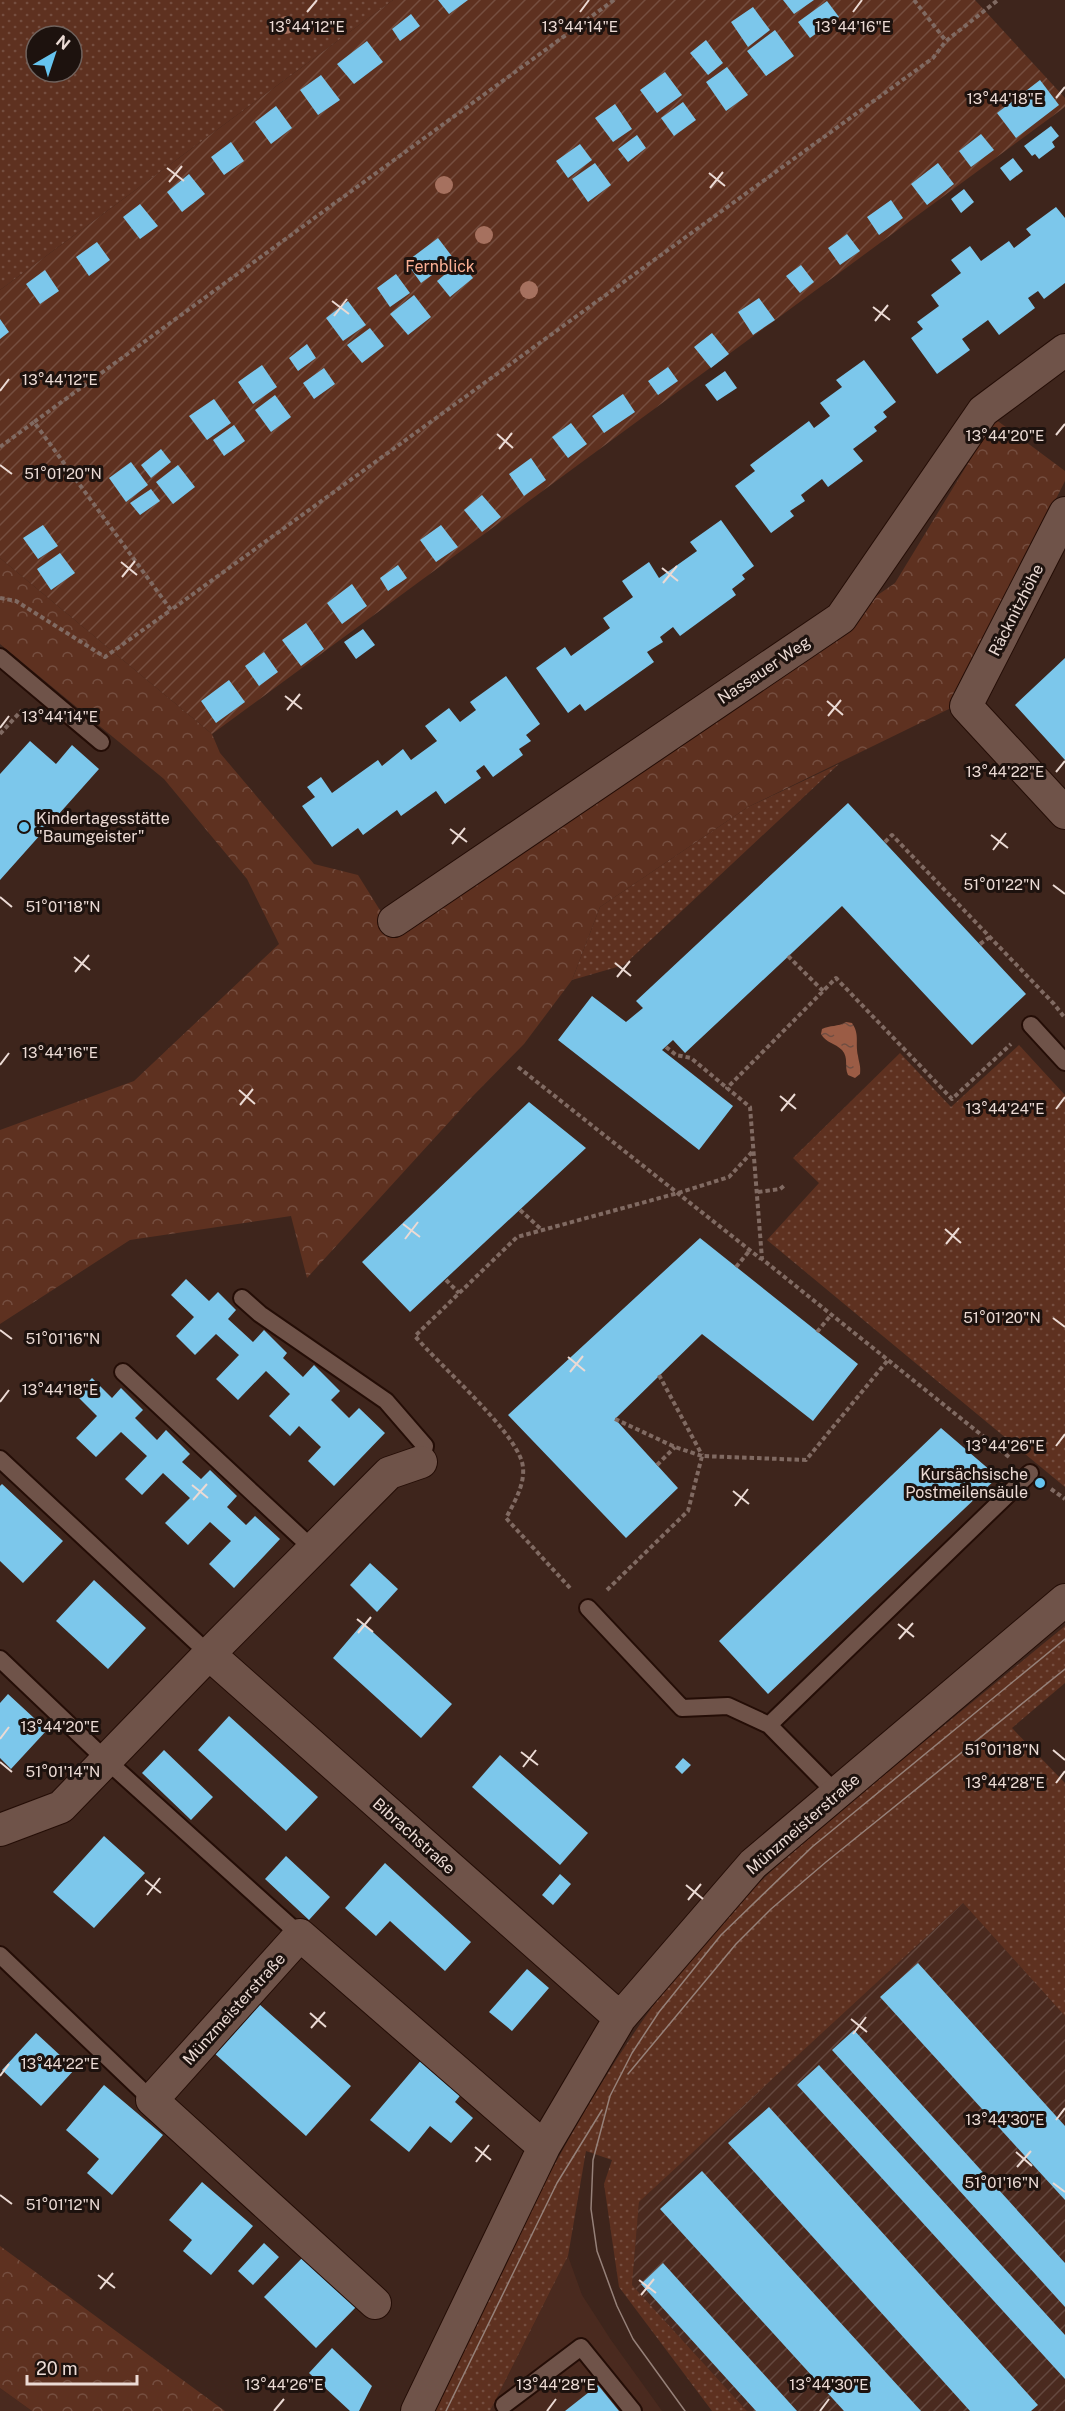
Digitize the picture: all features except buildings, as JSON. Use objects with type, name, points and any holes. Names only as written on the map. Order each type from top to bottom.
[{"type":"street","name":"Nassauer Weg","points":[[394,921],[841,618],[983,411],[1065,350]]},
{"type":"street","name":"Räcknitzhöhe","points":[[1065,513],[966,706],[1065,813]]},
{"type":"street","points":[[0,1830],[61,1807],[105,1759],[389,1473],[421,1462]]},
{"type":"street","name":"Münzmeisterstraße","points":[[417,2411],[544,2147],[620,2018],[753,1864],[1065,1600]]},
{"type":"street","name":"Bibrachstraße","points":[[209,1654],[620,2018]]},
{"type":"street","points":[[300,1935],[544,2147]]},
{"type":"street","name":"Münzmeisterstraße","points":[[152,2100],[300,1935]]},
{"type":"street","points":[[152,2100],[375,2303]]},
{"type":"lane","points":[[0,657],[101,741]]},
{"type":"lane","points":[[1031,1025],[1065,1062]]},
{"type":"lane","points":[[243,1298],[260,1314],[386,1401],[425,1446],[421,1462]]},
{"type":"lane","points":[[123,1372],[314,1550]]},
{"type":"lane","points":[[0,1459],[209,1654]]},
{"type":"lane","points":[[769,1725],[1030,1473]]},
{"type":"lane","points":[[588,1608],[682,1708],[728,1706],[769,1725],[836,1793]]},
{"type":"lane","points":[[0,1659],[105,1759],[300,1935]]},
{"type":"lane","points":[[0,1955],[152,2100]]},
{"type":"lane","points":[[504,2405],[581,2347],[633,2411]]},
{"type":"path","points":[[0,447],[614,0]]},
{"type":"path","points":[[914,0],[946,41]]},
{"type":"path","points":[[0,598],[16,602],[105,657],[933,58],[946,41],[998,0]]},
{"type":"path","points":[[34,422],[171,610]]},
{"type":"path","points":[[885,842],[892,835],[1065,1018]]},
{"type":"path","points":[[980,944],[990,937]]},
{"type":"path","points":[[788,956],[823,991]]},
{"type":"path","points":[[727,1088],[836,978],[952,1099],[1031,1025]]},
{"type":"path","points":[[666,1047],[676,1055],[691,1058],[750,1107],[762,1259]]},
{"type":"path","points":[[518,1067],[1030,1473]]},
{"type":"path","points":[[659,1376],[702,1456],[688,1511],[588,1608],[506,1518],[518,1496],[522,1481],[522,1462],[506,1433],[415,1336],[517,1237],[729,1177],[754,1150]]},
{"type":"path","points":[[758,1192],[780,1189],[785,1185]]},
{"type":"path","points":[[520,1210],[542,1230]]},
{"type":"path","points":[[736,1267],[750,1250]]},
{"type":"path","points":[[446,1280],[459,1293]]},
{"type":"path","points":[[817,1332],[831,1315]]},
{"type":"path","points":[[615,1419],[675,1447],[702,1456],[806,1460],[888,1360]]},
{"type":"path","points":[[657,1465],[675,1447]]},
{"type":"shaded area","points":[[963,1903],[1065,2016],[1065,2411],[747,2411],[632,2285],[639,2202]]},
{"type":"shaded area","points":[[568,2256],[582,2295],[662,2411],[490,2411]]},
{"type":"shaded area","points":[[0,2388],[32,2411],[0,2411]]},
{"type":"green space","points":[[0,0],[393,0],[0,290]]},
{"type":"green space","name":"Fernblick","points":[[393,0],[975,0],[1065,98],[1065,107],[212,734],[0,558],[0,290]]},
{"type":"green space","points":[[995,419],[1065,471],[1065,481],[951,708],[748,807],[600,907],[572,980],[524,1044],[471,1098],[307,1278],[291,1216],[130,1240],[0,1324],[0,1130],[134,1081],[279,944],[247,879],[164,779],[0,644],[0,558],[212,734],[220,753],[314,864],[358,875],[393,931],[895,583]]},
{"type":"green space","points":[[839,764],[624,965],[572,980],[600,907],[748,807]]},
{"type":"green space","points":[[1019,1045],[1065,1095],[1065,1487],[767,1240],[819,1183],[793,1158],[900,1053],[951,1107]]},
{"type":"green space","points":[[1065,1626],[1065,1683],[1012,1728],[1065,1783],[1065,2016],[963,1903],[639,2202],[632,2285],[747,2411],[712,2411],[619,2287],[604,2184],[612,2160],[586,2151],[568,2256],[490,2411],[432,2411],[527,2216],[561,2153],[635,2031],[678,1973],[725,1917],[783,1860]]},
{"type":"green space","points":[[0,2246],[225,2411],[32,2411],[0,2388]]},
{"type":"water","points":[[846,1022],[852,1023],[857,1035],[860,1074],[855,1078],[848,1075],[842,1050],[821,1034],[822,1029]]},
{"type":"tram line","points":[[685,2411],[633,2339],[617,2306],[597,2251],[591,2209],[593,2160],[610,2096],[632,2053],[659,2012],[721,1935],[812,1847],[1065,1639]]},
{"type":"tram line","points":[[628,2074],[736,1944],[771,1909],[1065,1669]]},
{"type":"tram line","points":[[446,2411],[557,2183],[602,2110]]},
{"type":"place","name":"Kindertagesstätte \"Baumgeister\"","points":[[24,827]]},
{"type":"place","name":"Kursächsische Postmeilensäule","points":[[1040,1483]]}]
